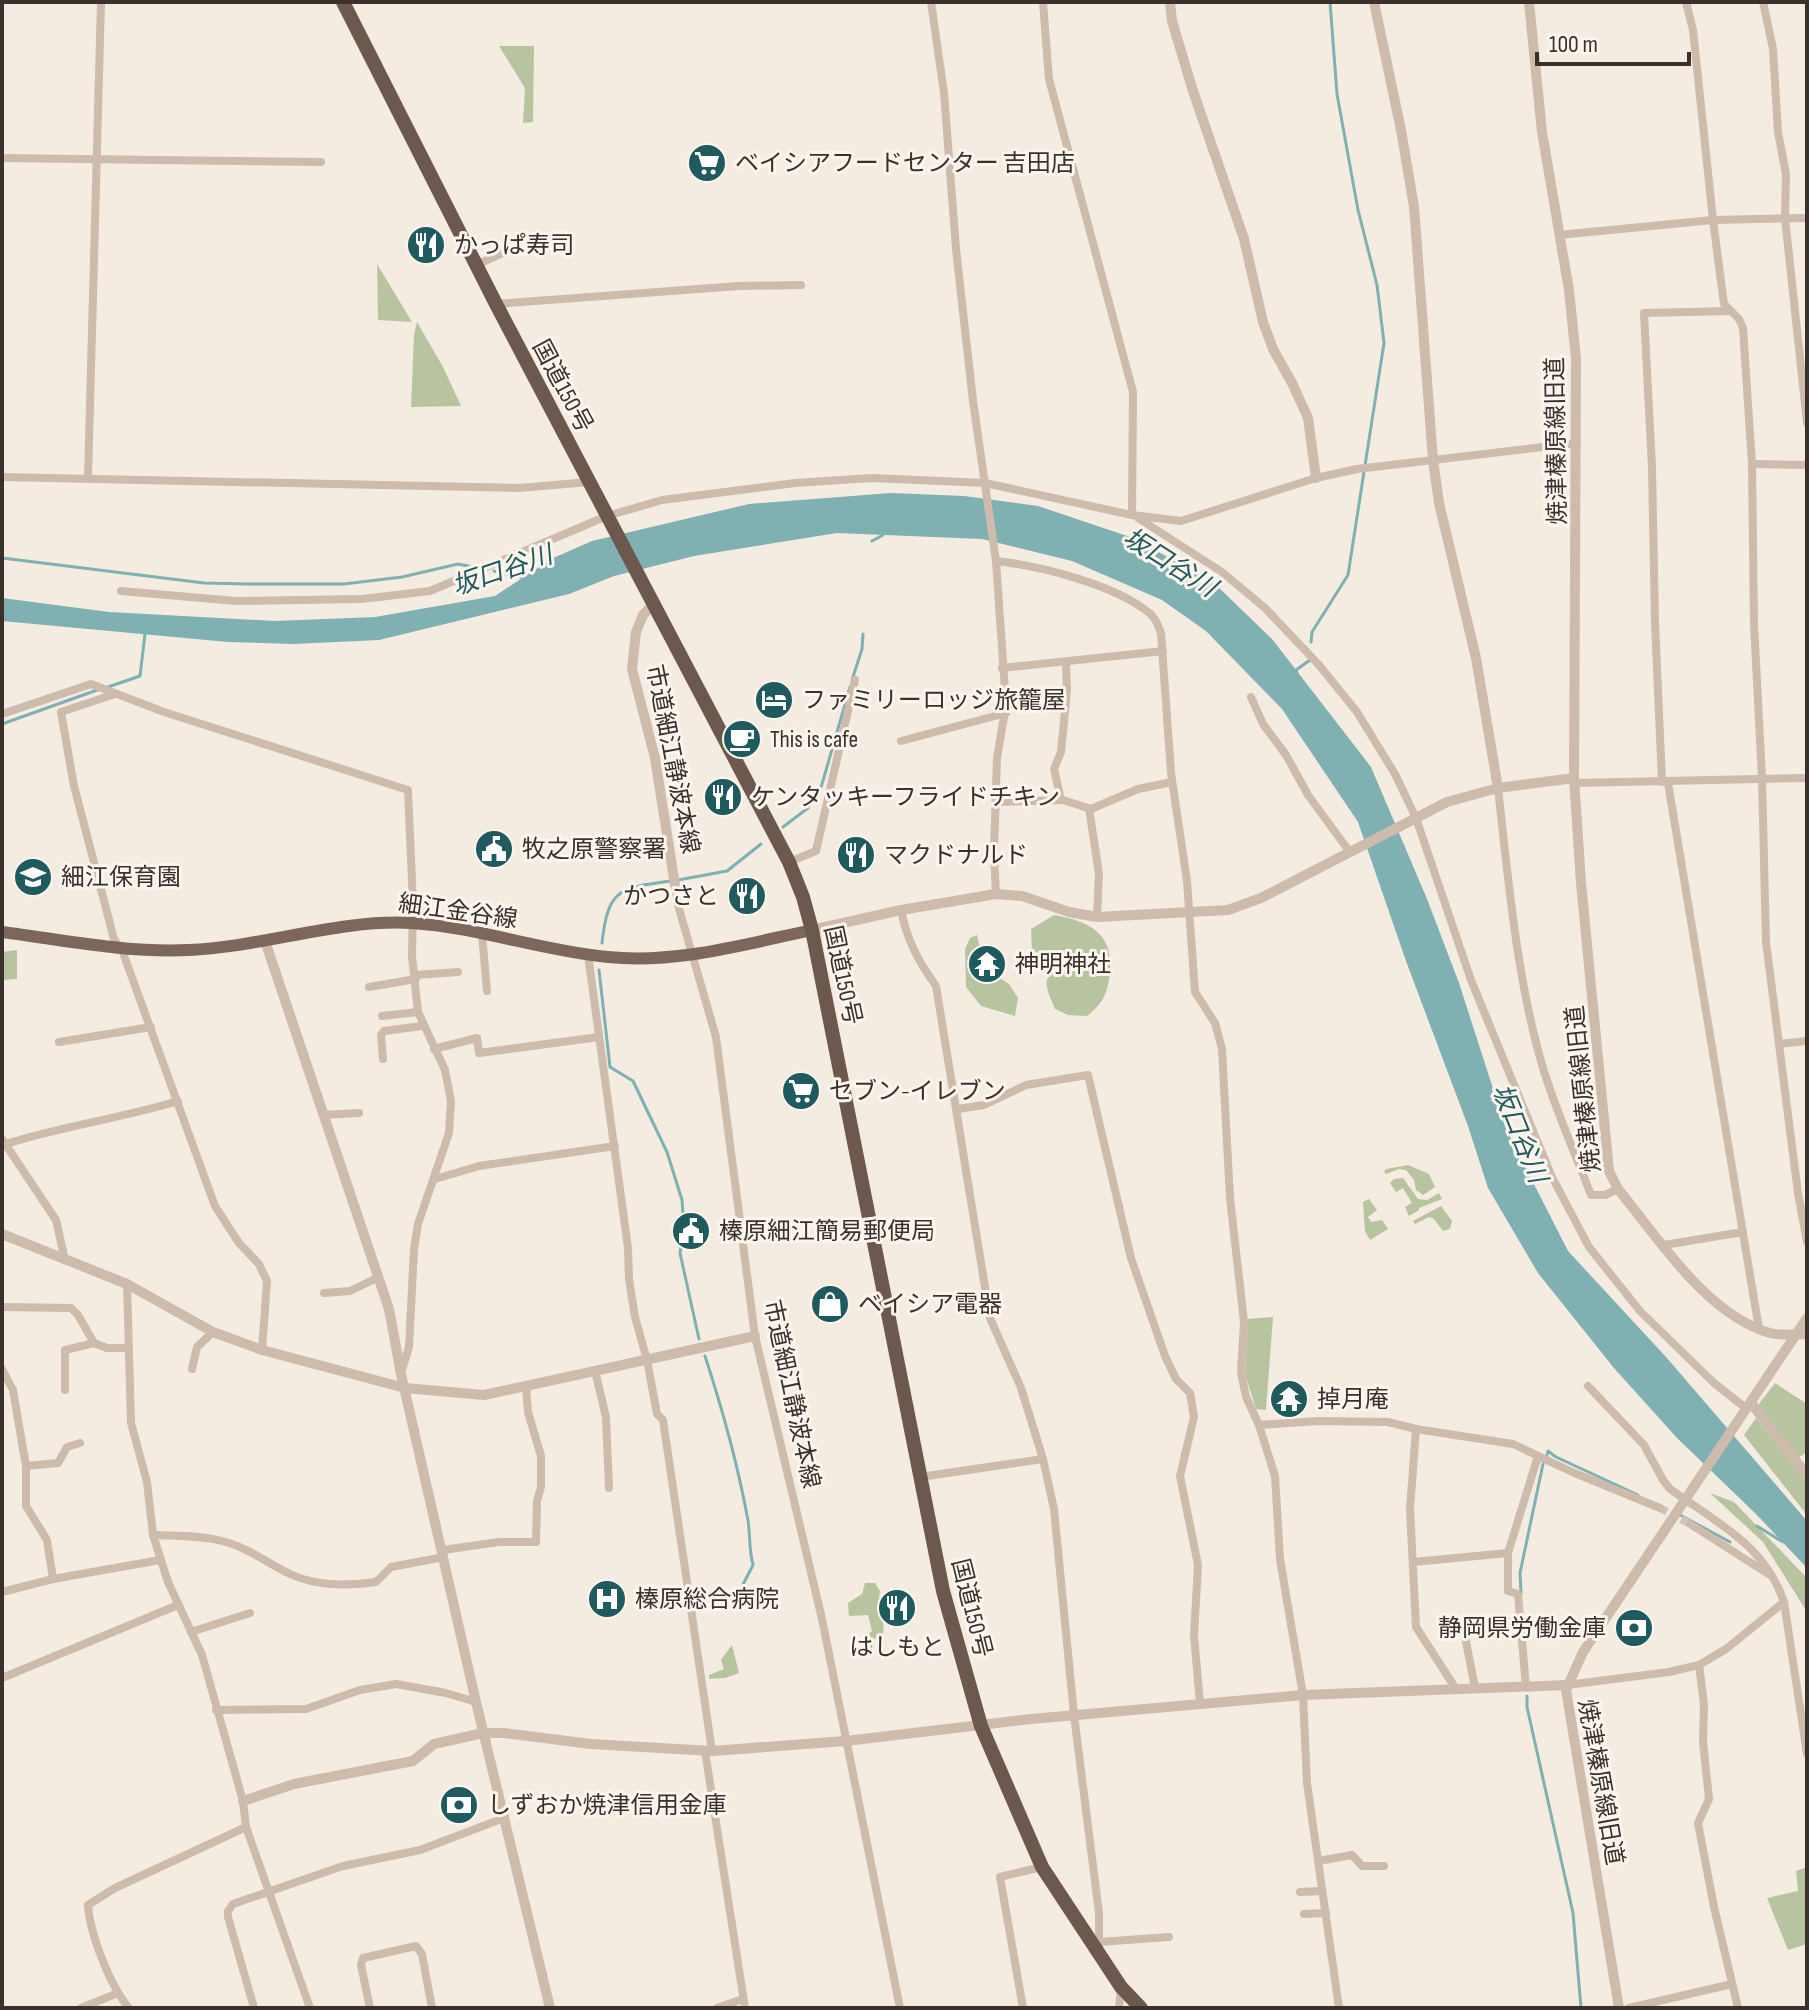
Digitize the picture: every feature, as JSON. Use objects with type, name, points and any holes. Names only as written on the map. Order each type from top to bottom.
[{"type":"highway","name":"国道150号","points":[[343,2],[641,584],[789,862],[803,897],[943,1591],[981,1726],[1042,1867],[1099,1948],[1121,1987],[1141,2008]]},
{"type":"main road","name":"細江金谷線","points":[[2,932],[122,950],[190,950],[379,923],[412,923],[588,955],[638,959],[692,955],[812,930]]},
{"type":"street","points":[[88,478],[101,2]]},
{"type":"street","points":[[931,2],[944,93],[956,249],[996,561],[1006,713],[997,758],[996,894]]},
{"type":"street","points":[[1043,2],[1049,79],[1118,341],[1130,372],[1133,407],[1132,515]]},
{"type":"street","points":[[1170,2],[1172,21],[1193,91],[1244,239],[1263,322],[1273,349],[1308,418],[1316,478]]},
{"type":"street","points":[[1374,2],[1414,207],[1439,503],[1476,658],[1531,1018],[1543,1069],[1591,1195],[1605,1195],[1618,1189]]},
{"type":"street","name":"焼津榛原線旧道","points":[[1529,2],[1542,132],[1575,340],[1574,780],[1606,1158],[1618,1189],[1712,1300],[1759,1329],[1774,1334],[1802,1334]]},
{"type":"street","points":[[1686,2],[1693,30],[1724,304],[1739,319],[1743,328],[1752,464],[1754,624],[1766,942],[1807,1242]]},
{"type":"street","points":[[1763,2],[1773,49],[1778,132],[1786,174],[1785,218],[1807,423]]},
{"type":"street","points":[[2,158],[321,162]]},
{"type":"street","points":[[1559,235],[1713,220],[1807,218]]},
{"type":"street","points":[[476,265],[507,251]]},
{"type":"street","points":[[496,304],[739,286],[801,285]]},
{"type":"street","points":[[1731,311],[1644,313],[1652,467],[1655,622],[1665,782],[1759,1329]]},
{"type":"street","points":[[121,591],[236,601],[362,599],[430,591],[608,518],[662,500],[795,483],[872,478],[985,486],[1132,515],[1181,521],[1316,478],[1372,466],[1577,443]]},
{"type":"street","points":[[1752,464],[1807,465]]},
{"type":"street","points":[[2,477],[519,488],[589,482]]},
{"type":"street","points":[[1132,515],[1222,572],[1265,608],[1319,665],[1357,712],[1395,774],[1416,818],[1471,980],[1552,1177],[1589,1247],[1640,1311],[1714,1383],[1747,1410],[1807,1475]]},
{"type":"street","points":[[996,561],[1027,564],[1075,578],[1147,611],[1158,624],[1163,651],[1172,782],[1190,912],[1195,992],[1215,1023],[1222,1049],[1230,1198],[1244,1322],[1241,1372],[1246,1397],[1259,1425],[1275,1476],[1280,1561],[1303,1695],[1307,1783],[1339,2008]]},
{"type":"street","name":"市道細江静波本線","points":[[653,605],[643,615],[636,632],[632,669],[655,758],[678,905],[716,1037],[755,1336],[822,1619],[900,2008]]},
{"type":"street","points":[[1002,668],[1163,651]]},
{"type":"street","points":[[1061,800],[1054,769],[1061,752],[1067,690],[1066,662]]},
{"type":"street","points":[[789,862],[816,851],[855,680]]},
{"type":"street","points":[[2,714],[91,684],[178,717],[408,790],[412,956],[418,1012],[445,1070],[451,1101],[449,1133],[418,1224],[409,1347],[401,1374]]},
{"type":"street","points":[[114,692],[61,712],[86,835],[114,939],[122,950],[221,1219],[259,1264],[267,1281],[262,1350]]},
{"type":"street","points":[[1251,697],[1263,724],[1286,755],[1308,795],[1351,850]]},
{"type":"street","points":[[901,741],[1006,713]]},
{"type":"street","points":[[812,930],[901,910],[996,894],[1022,896],[1069,912],[1097,917],[1243,906],[1447,802],[1498,788],[1574,780],[1665,782],[1807,778]]},
{"type":"street","points":[[998,802],[1061,800],[1089,808],[1138,789],[1172,782]]},
{"type":"street","points":[[1089,808],[1099,874],[1097,917]]},
{"type":"street","points":[[901,910],[907,937],[917,959],[936,986],[990,1318],[1021,1388],[1043,1459],[1054,1509],[1074,1715],[1099,1913],[1099,1948],[1169,1937]]},
{"type":"street","points":[[482,934],[487,991]]},
{"type":"street","points":[[265,941],[389,1309],[483,1733],[550,2008]]},
{"type":"street","points":[[588,955],[628,1248],[629,1279],[657,1414],[663,1420],[744,2004],[717,2008]]},
{"type":"street","points":[[369,987],[458,972]]},
{"type":"street","points":[[382,1016],[418,1012]]},
{"type":"street","points":[[383,1059],[381,1035],[384,1031],[422,1026]]},
{"type":"street","points":[[59,1042],[151,1027]]},
{"type":"street","points":[[434,1049],[477,1038],[479,1053],[599,1037]]},
{"type":"street","points":[[1779,1044],[1807,1041]]},
{"type":"street","points":[[958,1109],[984,1105],[1026,1085],[1088,1075],[1131,1258],[1165,1356],[1176,1379],[1190,1393],[1194,1417],[1180,1476],[1198,1565],[1194,1635],[1200,1704]]},
{"type":"street","points":[[65,1260],[56,1220],[4,1142],[178,1101]]},
{"type":"street","points":[[324,1115],[359,1113]]},
{"type":"street","points":[[435,1179],[479,1166],[615,1146]]},
{"type":"street","points":[[1664,1245],[1743,1232]]},
{"type":"street","points":[[2,1234],[127,1284],[213,1332],[262,1350],[405,1388],[484,1395],[755,1336]]},
{"type":"street","points":[[324,1293],[350,1291],[379,1277]]},
{"type":"street","points":[[127,1284],[131,1423],[147,1482],[153,1535],[178,1605],[202,1655],[243,1801],[246,1827],[310,2008]]},
{"type":"street","points":[[2,1307],[71,1308],[94,1343]]},
{"type":"street","points":[[1802,1334],[1807,1318]]},
{"type":"street","points":[[192,1369],[197,1347],[213,1332]]},
{"type":"street","name":"焼津榛原線旧道","points":[[1619,2008],[1566,1697],[1567,1685],[1583,1652],[1802,1334]]},
{"type":"street","points":[[65,1390],[65,1350],[94,1343],[107,1348],[128,1348]]},
{"type":"street","points":[[2,1369],[13,1390],[26,1466],[26,1506],[47,1540],[53,1579]]},
{"type":"street","points":[[595,1371],[606,1417],[609,1488]]},
{"type":"street","points":[[153,1535],[199,1536],[224,1541],[292,1575],[321,1583],[376,1582],[391,1567],[499,1542],[536,1542],[541,1456],[528,1412],[526,1386]]},
{"type":"street","points":[[1588,1386],[1644,1445],[1663,1480],[1739,1537],[1777,1581],[1784,1602],[1807,1754]]},
{"type":"street","points":[[1259,1425],[1319,1421],[1388,1422],[1513,1444],[1660,1508]]},
{"type":"street","points":[[1416,1429],[1410,1509],[1416,1627],[1456,1689]]},
{"type":"street","points":[[26,1466],[58,1463],[67,1447],[80,1443]]},
{"type":"street","points":[[1526,1687],[1518,1594],[1508,1591],[1508,1553],[1538,1456]]},
{"type":"street","points":[[920,1477],[1043,1459]]},
{"type":"street","points":[[1690,1524],[1777,1581]]},
{"type":"street","points":[[1413,1562],[1508,1553]]},
{"type":"street","points":[[2,1592],[53,1579],[160,1560]]},
{"type":"street","points":[[243,1801],[294,1784],[413,1761],[434,1744],[483,1733],[709,1751],[846,1741],[1074,1715],[1303,1695],[1567,1685],[1669,1672],[1699,1665],[1726,1649],[1784,1602]]},
{"type":"street","points":[[2,1665],[5,1676],[178,1605]]},
{"type":"street","points":[[191,1632],[250,1613]]},
{"type":"street","points":[[1444,1625],[1520,1621]]},
{"type":"street","points":[[1463,1626],[1475,1688]]},
{"type":"street","points":[[1699,1665],[1709,1799],[1698,1823],[1738,2008]]},
{"type":"street","points":[[216,1710],[306,1709],[360,1690],[396,1684],[476,1702]]},
{"type":"street","points":[[254,2008],[228,1911],[233,1904],[343,1866],[420,1850],[504,1818]]},
{"type":"street","points":[[129,2008],[118,1993],[89,1923],[88,1905],[115,1888],[246,1827]]},
{"type":"street","points":[[1318,1861],[1352,1855],[1362,1866],[1384,1866]]},
{"type":"street","points":[[1023,2008],[1000,1877],[1042,1867]]},
{"type":"street","points":[[1300,1892],[1322,1891]]},
{"type":"street","points":[[1304,1914],[1326,1913]]},
{"type":"street","points":[[370,2008],[361,1965],[363,1958],[416,1946],[422,1954],[432,2008]]},
{"type":"street","points":[[1629,2008],[1732,1984]]},
{"type":"street","points":[[1119,2008],[1121,1987]]},
{"type":"street","points":[[81,2008],[118,1993]]},
{"type":"green space","points":[[499,46],[534,46],[533,122],[523,123],[525,88]]},
{"type":"green space","points":[[377,264],[412,322],[378,320]]},
{"type":"green space","points":[[417,322],[443,367],[461,406],[411,407]]},
{"type":"green space","points":[[1054,915],[1091,927],[1105,942],[1109,952],[1106,991],[1099,1005],[1087,1016],[1068,1015],[1055,1009],[1048,989],[1047,980],[1052,971],[1062,974],[1072,961],[1032,951],[1031,929]]},
{"type":"green space","points":[[977,935],[982,957],[991,972],[1009,984],[1018,998],[1015,1016],[981,1006],[966,987],[965,949],[970,938]]},
{"type":"green space","points":[[17,950],[17,979],[2,980],[2,952]]},
{"type":"green space","points":[[1408,1165],[1429,1174],[1435,1187],[1423,1195],[1416,1190],[1414,1180],[1406,1170],[1384,1172]]},
{"type":"green space","points":[[1403,1178],[1418,1199],[1427,1200],[1439,1193],[1442,1199],[1419,1208],[1409,1216],[1405,1207],[1412,1203],[1403,1188],[1396,1192],[1390,1183]]},
{"type":"green space","points":[[1369,1199],[1377,1210],[1368,1217],[1371,1222],[1382,1220],[1388,1229],[1370,1240],[1365,1231],[1363,1202]]},
{"type":"green space","points":[[1441,1206],[1452,1221],[1450,1229],[1443,1231],[1429,1217],[1415,1224],[1413,1221]]},
{"type":"green space","points":[[1273,1317],[1266,1410],[1256,1409],[1245,1374],[1248,1319]]},
{"type":"green space","points":[[1775,1383],[1807,1404],[1807,1452],[1798,1458],[1758,1405]]},
{"type":"green space","points":[[1756,1418],[1807,1482],[1807,1515],[1744,1435]]},
{"type":"green space","points":[[1710,1493],[1734,1502],[1807,1578],[1807,1612],[1763,1542]]},
{"type":"green space","points":[[865,1583],[875,1583],[880,1591],[884,1629],[883,1635],[874,1639],[871,1650],[862,1653],[859,1647],[872,1631],[868,1615],[849,1616],[848,1603],[862,1594]]},
{"type":"green space","points":[[732,1645],[739,1673],[709,1679],[709,1675],[724,1669],[721,1660]]},
{"type":"green space","points":[[1807,1867],[1807,1944],[1788,1950],[1767,1898],[1798,1891],[1796,1871]]},
{"type":"water","name":"坂口谷川","points":[[891,493],[964,496],[1038,506],[1136,539],[1216,585],[1272,639],[1371,767],[1459,983],[1506,1129],[1568,1251],[1666,1357],[1807,1521],[1807,1568],[1677,1438],[1614,1368],[1538,1273],[1488,1188],[1358,822],[1282,709],[1206,631],[1162,600],[1072,561],[982,539],[837,533],[694,556],[614,576],[569,594],[379,640],[293,644],[228,642],[2,621],[2,598],[109,612],[275,621],[375,617],[495,596],[551,559],[592,541],[749,504]]},
{"type":"waterway","points":[[1311,642],[1312,632],[1348,575],[1384,343],[1377,285],[1358,210],[1337,94],[1330,2]]},
{"type":"waterway","points":[[872,541],[883,535]]},
{"type":"waterway","name":"坂口谷川","points":[[2,558],[204,583],[248,584],[344,584],[402,577],[458,564],[478,568]]},
{"type":"waterway","name":"坂口谷川","points":[[494,571],[525,578]]},
{"type":"waterway","points":[[108,687],[140,676],[145,634]]},
{"type":"waterway","points":[[852,680],[862,649],[863,634]]},
{"type":"waterway","points":[[1297,673],[1296,670],[1310,660]]},
{"type":"waterway","points":[[783,827],[808,808],[820,791],[850,687]]},
{"type":"waterway","points":[[2,724],[100,689]]},
{"type":"waterway","points":[[678,880],[727,871],[761,844]]},
{"type":"waterway","points":[[602,943],[608,911],[620,894],[628,889],[671,881]]},
{"type":"waterway","points":[[599,970],[610,1067],[633,1081],[667,1152],[682,1200],[684,1229],[680,1253],[699,1339]]},
{"type":"waterway","points":[[705,1356],[739,1475],[753,1565],[732,1606]]},
{"type":"waterway","points":[[1547,1455],[1548,1451],[1638,1495]]},
{"type":"waterway","points":[[1521,1594],[1520,1573],[1543,1464]]},
{"type":"waterway","points":[[1680,1515],[1730,1542]]},
{"type":"waterway","points":[[1757,1526],[1783,1542]]},
{"type":"waterway","points":[[1527,1696],[1573,1913],[1581,2008]]},
{"type":"tunnel","points":[[1660,1508],[1690,1524]]},
{"type":"place","name":"ベイシアフードセンター 吉田店","points":[[707,163]]},
{"type":"place","name":"かっぱ寿司","points":[[426,245]]},
{"type":"place","name":"ファミリーロッジ旅籠屋","points":[[774,700]]},
{"type":"place","name":"This is cafe","points":[[742,739]]},
{"type":"place","name":"ケンタッキーフライドチキン","points":[[723,797]]},
{"type":"place","name":"牧之原警察署","points":[[494,849]]},
{"type":"place","name":"マクドナルド","points":[[856,855]]},
{"type":"place","name":"細江保育園","points":[[33,877]]},
{"type":"place","name":"かつさと","points":[[747,896]]},
{"type":"place","name":"神明神社","points":[[987,964]]},
{"type":"place","name":"セブン-イレブン","points":[[801,1091]]},
{"type":"place","name":"榛原細江簡易郵便局","points":[[691,1231]]},
{"type":"place","name":"ベイシア電器","points":[[830,1304]]},
{"type":"place","name":"掉月庵","points":[[1289,1399]]},
{"type":"place","name":"榛原総合病院","points":[[607,1599]]},
{"type":"place","name":"はしもと","points":[[897,1608]]},
{"type":"place","name":"静岡県労働金庫","points":[[1634,1628]]},
{"type":"place","name":"しずおか焼津信用金庫","points":[[459,1805]]}]
